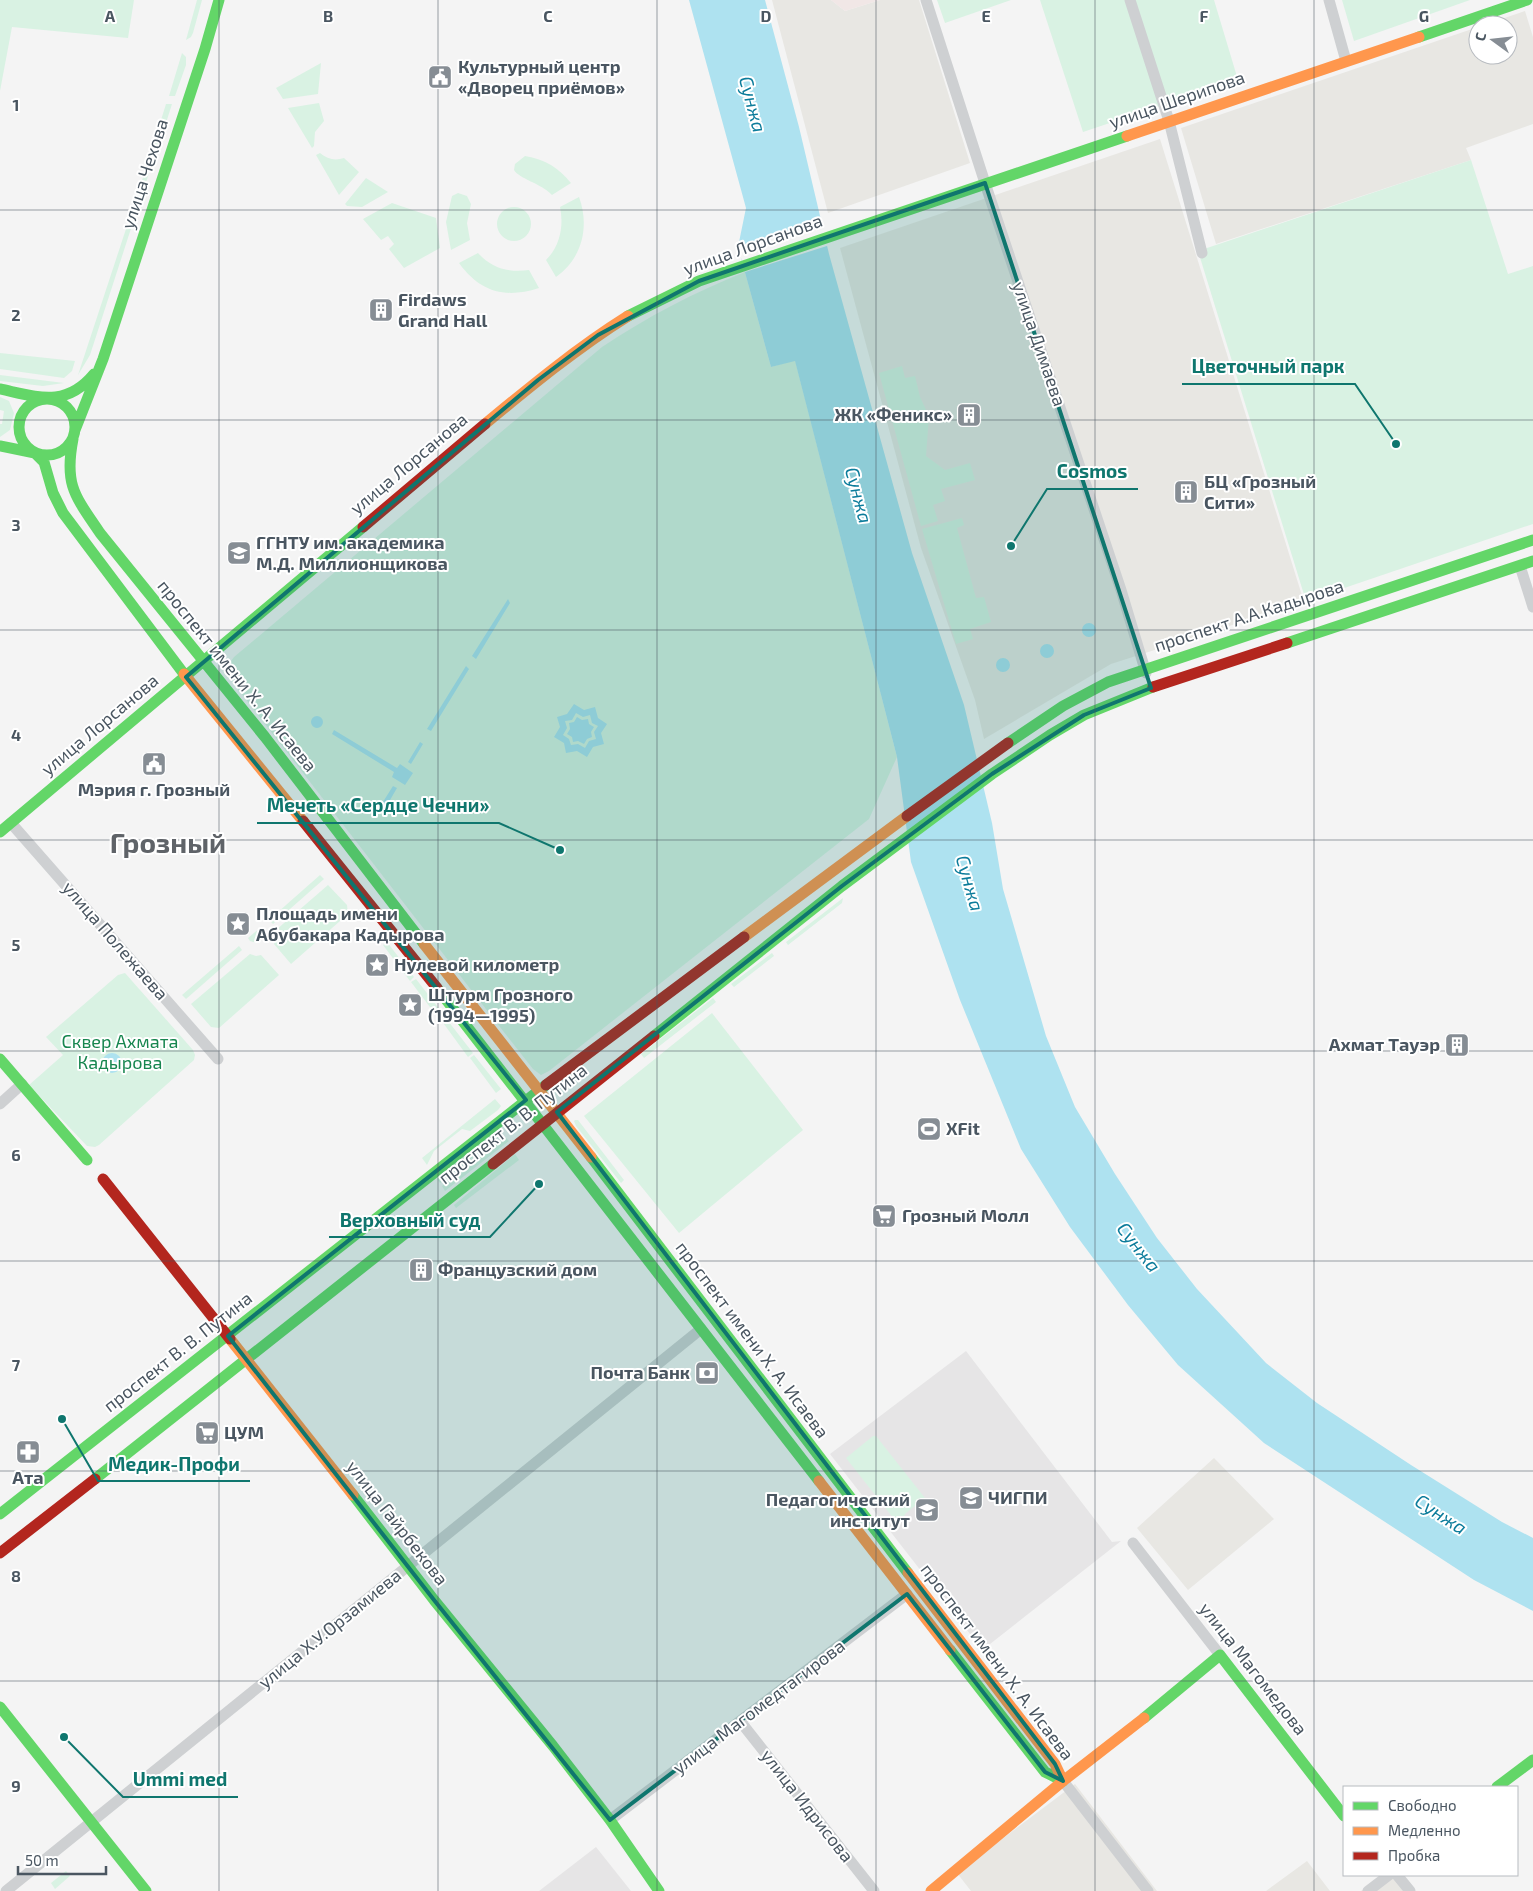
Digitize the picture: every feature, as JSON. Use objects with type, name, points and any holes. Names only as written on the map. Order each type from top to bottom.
[{"type":"main road","name":"улица Чехова","points":[[103,359],[205,49],[219,0]]},
{"type":"main road","name":"улица Шерипова","points":[[838,233],[1528,0]]},
{"type":"main road","points":[[1532,0],[1533,5]]},
{"type":"main road","name":"улица Лорсанова","points":[[0,832],[538,380],[598,335],[635,312],[699,281],[838,233]]},
{"type":"main road","points":[[35,453],[25,446],[21,439],[18,422],[21,414],[33,402],[67,396],[80,389],[91,378],[103,359]]},
{"type":"main road","name":"проспект имени Х. А. Исаева","points":[[103,359],[74,434],[68,460],[69,479],[77,498],[100,533],[265,737],[416,934],[557,1112],[894,1556],[1055,1764],[1063,1782]]},
{"type":"main road","points":[[0,389],[51,398],[66,406],[71,412],[74,434],[69,445],[56,454],[48,456],[0,446]]},
{"type":"main road","name":"проспект имени Х. А. Исаева","points":[[35,453],[44,462],[53,493],[60,508],[186,676],[383,919],[526,1100],[1045,1772],[1063,1782]]},
{"type":"main road","name":"проспект А.А.Кадырова","points":[[879,836],[989,755],[1063,706],[1108,682],[1533,540]]},
{"type":"main road","name":"проспект А.А.Кадырова","points":[[992,774],[1050,735],[1084,715],[1151,688],[1533,561]]},
{"type":"main road","name":"проспект В. В. Путина","points":[[0,1553],[247,1360],[884,853],[992,774]]},
{"type":"main road","name":"проспект В. В. Путина","points":[[0,1514],[526,1100],[879,836]]},
{"type":"main road","points":[[0,1059],[87,1160]]},
{"type":"main road","name":"улица Гайрбекова","points":[[103,1179],[610,1820],[659,1891]]},
{"type":"main road","points":[[701,1329],[714,1318]]},
{"type":"main road","points":[[931,1891],[1220,1655]]},
{"type":"main road","name":"улица Магомедова","points":[[1220,1655],[1343,1815]]},
{"type":"main road","points":[[0,1707],[146,1891]]},
{"type":"main road","points":[[1498,1786],[1533,1760]]},
{"type":"street","name":"улица Димаева","points":[[926,0],[1118,582],[1151,688]]},
{"type":"street","points":[[1130,0],[1169,121],[1202,253]]},
{"type":"street","points":[[1329,0],[1346,60]]},
{"type":"street","points":[[1520,566],[1533,607]]},
{"type":"street","name":"улица Полежаева","points":[[11,822],[218,1059]]},
{"type":"street","points":[[0,1104],[22,1084]]},
{"type":"street","name":"улица Х.У.Орзамиева","points":[[6,1891],[701,1329]]},
{"type":"street","name":"улица Магомедова","points":[[1133,1543],[1220,1655]]},
{"type":"street","name":"улица Магомедтагирова","points":[[610,1820],[907,1594]]},
{"type":"street","name":"улица Идрисова","points":[[740,1721],[874,1891]]},
{"type":"street","points":[[1063,1782],[1148,1891]]},
{"type":"street","points":[[1368,1891],[1388,1876]]},
{"type":"street","points":[[1398,1876],[1410,1891]]},
{"type":"highlighted area","points":[[985,183],[1151,688],[1084,715],[992,774],[842,886],[557,1112],[1055,1764],[1063,1781],[1045,1772],[907,1594],[610,1820],[434,1600],[228,1336],[526,1100],[186,677],[538,380],[598,335],[699,281]]},
{"type":"shaded area","points":[[772,0],[831,0],[845,11],[880,0],[919,0],[970,163],[828,213]]},
{"type":"shaded area","points":[[831,0],[880,0],[845,11]]},
{"type":"shaded area","points":[[1525,11],[1533,37],[1533,124],[1466,148],[1471,160],[1216,244],[1181,128],[1468,30],[1468,65],[1518,65],[1518,15],[1513,15]]},
{"type":"shaded area","points":[[1160,139],[1304,602],[1111,664],[984,739],[975,700],[921,548],[840,248]]},
{"type":"shaded area","name":"ЧИГПИ","points":[[966,1351],[1112,1542],[1121,1541],[985,1648],[981,1648],[830,1454]]},
{"type":"shaded area","points":[[1214,1458],[1274,1519],[1188,1590],[1137,1528]]},
{"type":"shaded area","points":[[1075,1784],[1157,1891],[971,1891],[957,1873]]},
{"type":"shaded area","points":[[596,1847],[631,1891],[539,1891]]},
{"type":"shaded area","points":[[1307,1861],[1330,1891],[1266,1891]]},
{"type":"shaded area","points":[[1381,1876],[1396,1876],[1407,1891],[1361,1891]]},
{"type":"green space","points":[[0,0],[134,0],[128,38],[12,27],[0,91]]},
{"type":"green space","points":[[197,0],[202,0],[193,33],[186,40]]},
{"type":"green space","points":[[937,0],[1011,0],[945,23]]},
{"type":"green space","points":[[1040,0],[1214,0],[1238,80],[1083,132]]},
{"type":"green space","points":[[1342,0],[1470,0],[1354,41]]},
{"type":"green space","points":[[182,53],[186,57],[186,65],[175,96],[169,96]]},
{"type":"green space","points":[[321,63],[318,94],[283,99],[276,88]]},
{"type":"green space","points":[[319,103],[324,121],[315,132],[314,146],[312,148],[288,108]]},
{"type":"green space","points":[[166,104],[172,104],[159,145],[151,152]]},
{"type":"green space","points":[[320,153],[331,159],[344,158],[359,172],[339,195],[316,155]]},
{"type":"green space","points":[[525,156],[539,159],[551,165],[571,183],[552,195],[516,173],[514,170],[515,164]]},
{"type":"green space","points":[[1471,160],[1508,274],[1533,266],[1533,524],[1306,601],[1198,251]]},
{"type":"green space","points":[[148,162],[151,166],[150,170],[90,355],[78,375]]},
{"type":"green space","points":[[366,178],[388,192],[362,207],[347,206],[345,204]]},
{"type":"green space","points":[[458,193],[467,196],[471,204],[467,223],[470,240],[451,250],[446,222],[452,196]]},
{"type":"green space","points":[[579,197],[584,219],[581,241],[572,261],[556,277],[546,260],[555,248],[560,235],[560,207]]},
{"type":"green space","points":[[392,203],[436,218],[440,248],[404,268],[389,249],[394,244],[388,236],[381,240],[363,219]]},
{"type":"green space","points":[[514,207],[521,208],[526,212],[530,217],[530,231],[526,236],[521,240],[514,241],[507,240],[502,236],[498,231],[497,224],[498,217],[502,212],[507,208]]},
{"type":"green space","points":[[478,253],[495,266],[501,268],[514,271],[529,270],[539,288],[515,293],[504,293],[485,287],[467,273],[459,263]]},
{"type":"green space","points":[[745,272],[771,367],[795,360],[897,757],[869,819],[549,1071],[541,1075],[533,1069],[496,1022],[231,680],[226,668],[234,657],[602,347],[636,325],[672,306]]},
{"type":"green space","points":[[0,353],[75,361],[72,371],[64,378],[0,369]]},
{"type":"green space","points":[[902,366],[905,378],[915,376],[920,397],[929,416],[926,456],[945,470],[970,463],[975,480],[941,489],[945,501],[933,505],[938,521],[921,526],[879,373]]},
{"type":"green space","points":[[0,375],[64,383],[43,386],[0,381]]},
{"type":"green space","points":[[0,397],[9,401],[14,413],[10,430],[0,437],[0,424],[2,424],[4,411],[0,410]]},
{"type":"green space","points":[[962,518],[964,525],[957,528],[976,598],[984,597],[991,622],[970,629],[973,639],[956,644],[922,529]]},
{"type":"green space","points":[[320,875],[324,879],[273,924],[269,920]]},
{"type":"green space","points":[[328,885],[347,905],[348,914],[291,964],[274,944],[277,937],[276,930]]},
{"type":"green space","points":[[843,898],[842,903],[788,945],[786,942]]},
{"type":"green space","points":[[260,928],[264,934],[263,939],[257,943],[250,941],[248,938]]},
{"type":"green space","points":[[387,942],[414,977],[410,981],[383,945]]},
{"type":"green space","points":[[239,946],[242,950],[186,999],[182,995]]},
{"type":"green space","points":[[772,953],[774,956],[734,987],[731,984]]},
{"type":"green space","points":[[250,954],[261,955],[279,975],[219,1028],[211,1027],[191,1004]]},
{"type":"green space","name":"Сквер Ахмата Кадырова","points":[[125,973],[193,1050],[194,1060],[99,1145],[95,1147],[87,1146],[29,1085],[63,1055],[46,1037],[118,975]]},
{"type":"green space","points":[[416,979],[444,1015],[439,1019],[411,982]]},
{"type":"green space","points":[[713,998],[716,1002],[644,1058],[641,1054]]},
{"type":"green space","points":[[712,1013],[803,1130],[679,1233],[584,1116]]},
{"type":"green space","points":[[445,1017],[473,1053],[468,1057],[441,1020]]},
{"type":"green space","points":[[474,1055],[501,1089],[496,1093],[470,1058]]},
{"type":"green space","points":[[495,1099],[501,1106],[498,1110],[470,1131],[462,1129],[434,1151],[427,1165],[422,1158]]},
{"type":"green space","points":[[575,1120],[578,1120],[624,1180],[621,1183],[576,1126]]},
{"type":"green space","points":[[499,1130],[502,1134],[440,1183],[437,1179]]},
{"type":"green space","points":[[505,1137],[509,1141],[445,1191],[442,1186]]},
{"type":"green space","points":[[515,1154],[519,1160],[456,1208],[454,1205]]},
{"type":"green space","points":[[873,1436],[876,1436],[925,1498],[906,1513],[898,1524],[846,1458]]},
{"type":"green space","points":[[66,1871],[70,1876],[55,1889],[51,1883]]},
{"type":"water","name":"Сунжа","points":[[689,0],[765,0],[799,127],[829,254],[912,553],[964,705],[992,823],[1003,889],[1046,1036],[1075,1107],[1115,1174],[1157,1238],[1197,1289],[1266,1363],[1317,1403],[1411,1465],[1502,1522],[1533,1538],[1533,1611],[1474,1580],[1264,1443],[1178,1365],[1128,1305],[1070,1227],[1021,1149],[960,1000],[911,862],[897,757],[795,361],[771,367],[738,247],[746,208]]},
{"type":"water","points":[[508,599],[510,603],[476,659],[472,656]]},
{"type":"water","points":[[1089,623],[1094,625],[1096,630],[1094,635],[1089,637],[1084,635],[1082,630],[1084,625]]},
{"type":"water","points":[[1047,644],[1052,646],[1054,651],[1052,656],[1047,658],[1042,656],[1040,651],[1042,646]]},
{"type":"water","points":[[1003,658],[1008,660],[1010,665],[1008,670],[1003,672],[998,670],[996,665],[998,660]]},
{"type":"water","points":[[466,666],[469,669],[431,731],[427,729]]},
{"type":"water","points":[[574,704],[584,710],[595,707],[598,718],[607,724],[601,733],[604,744],[593,747],[587,757],[577,751],[566,753],[564,743],[554,737],[560,727],[557,717],[567,714]],"holes":[[[576,713],[583,717],[590,715],[592,723],[598,726],[594,732],[596,739],[589,741],[585,748],[578,744],[571,745],[569,739],[563,735],[567,728],[565,721],[572,720]]]},
{"type":"water","points":[[319,716],[322,717],[322,727],[315,728],[312,727],[311,720],[312,717]]},
{"type":"water","points":[[577,717],[582,720],[588,719],[589,724],[594,727],[591,732],[592,737],[587,739],[584,744],[578,741],[573,742],[572,737],[567,734],[570,729],[569,723],[574,722]]},
{"type":"water","points":[[334,730],[397,768],[400,764],[413,773],[405,785],[392,777],[394,772],[332,734]]},
{"type":"water","points":[[420,742],[423,744],[411,764],[408,762]]},
{"type":"water","points":[[393,786],[397,788],[386,807],[381,805]]},
{"type":"water","points":[[108,1053],[116,1053],[122,1059],[122,1067],[116,1073],[108,1073],[102,1067],[102,1059]]},
{"type":"pier","points":[[824,219],[830,245],[745,272],[738,247]]},
{"type":"traffic: fast","points":[[75,430],[103,359],[205,49],[219,0]]},
{"type":"traffic: fast","points":[[1419,37],[1527,0]]},
{"type":"traffic: fast","points":[[628,316],[699,281],[1127,136]]},
{"type":"traffic: fast","points":[[0,389],[39,397],[62,396],[73,392],[94,374]]},
{"type":"traffic: fast","points":[[41,399],[53,399],[63,403],[71,411],[75,427],[71,443],[63,451],[53,455],[41,455],[31,451],[23,443],[19,433],[19,421],[23,411],[31,403],[41,399]]},
{"type":"traffic: fast","points":[[73,439],[70,468],[71,479],[78,499],[100,533],[265,737],[424,944]]},
{"type":"traffic: fast","points":[[0,446],[35,453],[44,462],[53,493],[63,513],[184,674]]},
{"type":"traffic: fast","points":[[0,832],[363,527]]},
{"type":"traffic: fast","points":[[1008,743],[1063,706],[1108,682],[1533,540]]},
{"type":"traffic: fast","points":[[1287,643],[1533,561]]},
{"type":"traffic: fast","points":[[654,1036],[842,886],[992,774],[1050,735],[1084,715],[1153,687]]},
{"type":"traffic: fast","points":[[437,988],[819,1481]]},
{"type":"traffic: fast","points":[[0,1059],[87,1160]]},
{"type":"traffic: fast","points":[[0,1514],[546,1085]]},
{"type":"traffic: fast","points":[[591,1157],[908,1573]]},
{"type":"traffic: fast","points":[[95,1479],[493,1164]]},
{"type":"traffic: fast","points":[[353,1495],[434,1600],[553,1746],[610,1820],[659,1891]]},
{"type":"traffic: fast","points":[[950,1650],[1045,1772],[1063,1781]]},
{"type":"traffic: fast","points":[[1144,1718],[1220,1655],[1343,1815]]},
{"type":"traffic: fast","points":[[0,1707],[146,1891]]},
{"type":"traffic: fast","points":[[1498,1786],[1533,1760]]},
{"type":"traffic: slow","points":[[1127,136],[1419,37]]},
{"type":"traffic: slow","points":[[485,424],[572,354],[628,316]]},
{"type":"traffic: slow","points":[[184,674],[303,821]]},
{"type":"traffic: slow","points":[[744,937],[907,816]]},
{"type":"traffic: slow","points":[[424,944],[591,1157]]},
{"type":"traffic: slow","points":[[230,1339],[353,1495]]},
{"type":"traffic: slow","points":[[819,1481],[950,1650]]},
{"type":"traffic: slow","points":[[908,1573],[1055,1764],[1063,1781]]},
{"type":"traffic: slow","points":[[931,1891],[1063,1781],[1144,1718]]},
{"type":"traffic: jam","points":[[363,527],[485,424]]},
{"type":"traffic: jam","points":[[1153,687],[1287,643]]},
{"type":"traffic: jam","points":[[907,816],[1008,743]]},
{"type":"traffic: jam","points":[[303,821],[437,988]]},
{"type":"traffic: jam","points":[[546,1085],[744,937]]},
{"type":"traffic: jam","points":[[493,1164],[654,1036]]},
{"type":"traffic: jam","points":[[103,1179],[230,1339]]},
{"type":"traffic: jam","points":[[0,1553],[95,1479]]},
{"type":"place","name":"Культурный центр «Дворец приёмов»","points":[[440,77]]},
{"type":"place","name":"Firdaws Grand Hall","points":[[381,310]]},
{"type":"place","name":"ЖК «Феникс»","points":[[969,415]]},
{"type":"place","name":"Цветочный парк","points":[[1396,444]]},
{"type":"place","name":"БЦ «Грозный Сити»","points":[[1186,492]]},
{"type":"place","name":"Cosmos","points":[[1011,546]]},
{"type":"place","name":"ГГНТУ им. академика М.Д. Миллионщикова","points":[[239,553]]},
{"type":"place","name":"Мэрия г. Грозный","points":[[154,764]]},
{"type":"place","name":"Мечеть «Сердце Чечни»","points":[[560,850]]},
{"type":"place","name":"Площадь имени Абубакара Кадырова","points":[[238,924]]},
{"type":"place","name":"Нулевой километр","points":[[377,965]]},
{"type":"place","name":"Штурм Грозного (1994—1995)","points":[[410,1005]]},
{"type":"place","name":"Ахмат Тауэр","points":[[1457,1045]]},
{"type":"place","name":"XFit","points":[[929,1129]]},
{"type":"place","name":"Верховный суд","points":[[539,1184]]},
{"type":"place","name":"Грозный Молл","points":[[884,1216]]},
{"type":"place","name":"Французский дом","points":[[421,1270]]},
{"type":"place","name":"Почта Банк","points":[[707,1373]]},
{"type":"place","name":"Медик-Профи","points":[[62,1419]]},
{"type":"place","name":"ЦУМ","points":[[207,1433]]},
{"type":"place","name":"Ата","points":[[28,1452]]},
{"type":"place","name":"ЧИГПИ","points":[[971,1498]]},
{"type":"place","name":"Педагогический институт","points":[[927,1510]]},
{"type":"place","name":"Ummi med","points":[[64,1737]]},
{"type":"district","name":"Грозный","points":[[168,843]]}]
